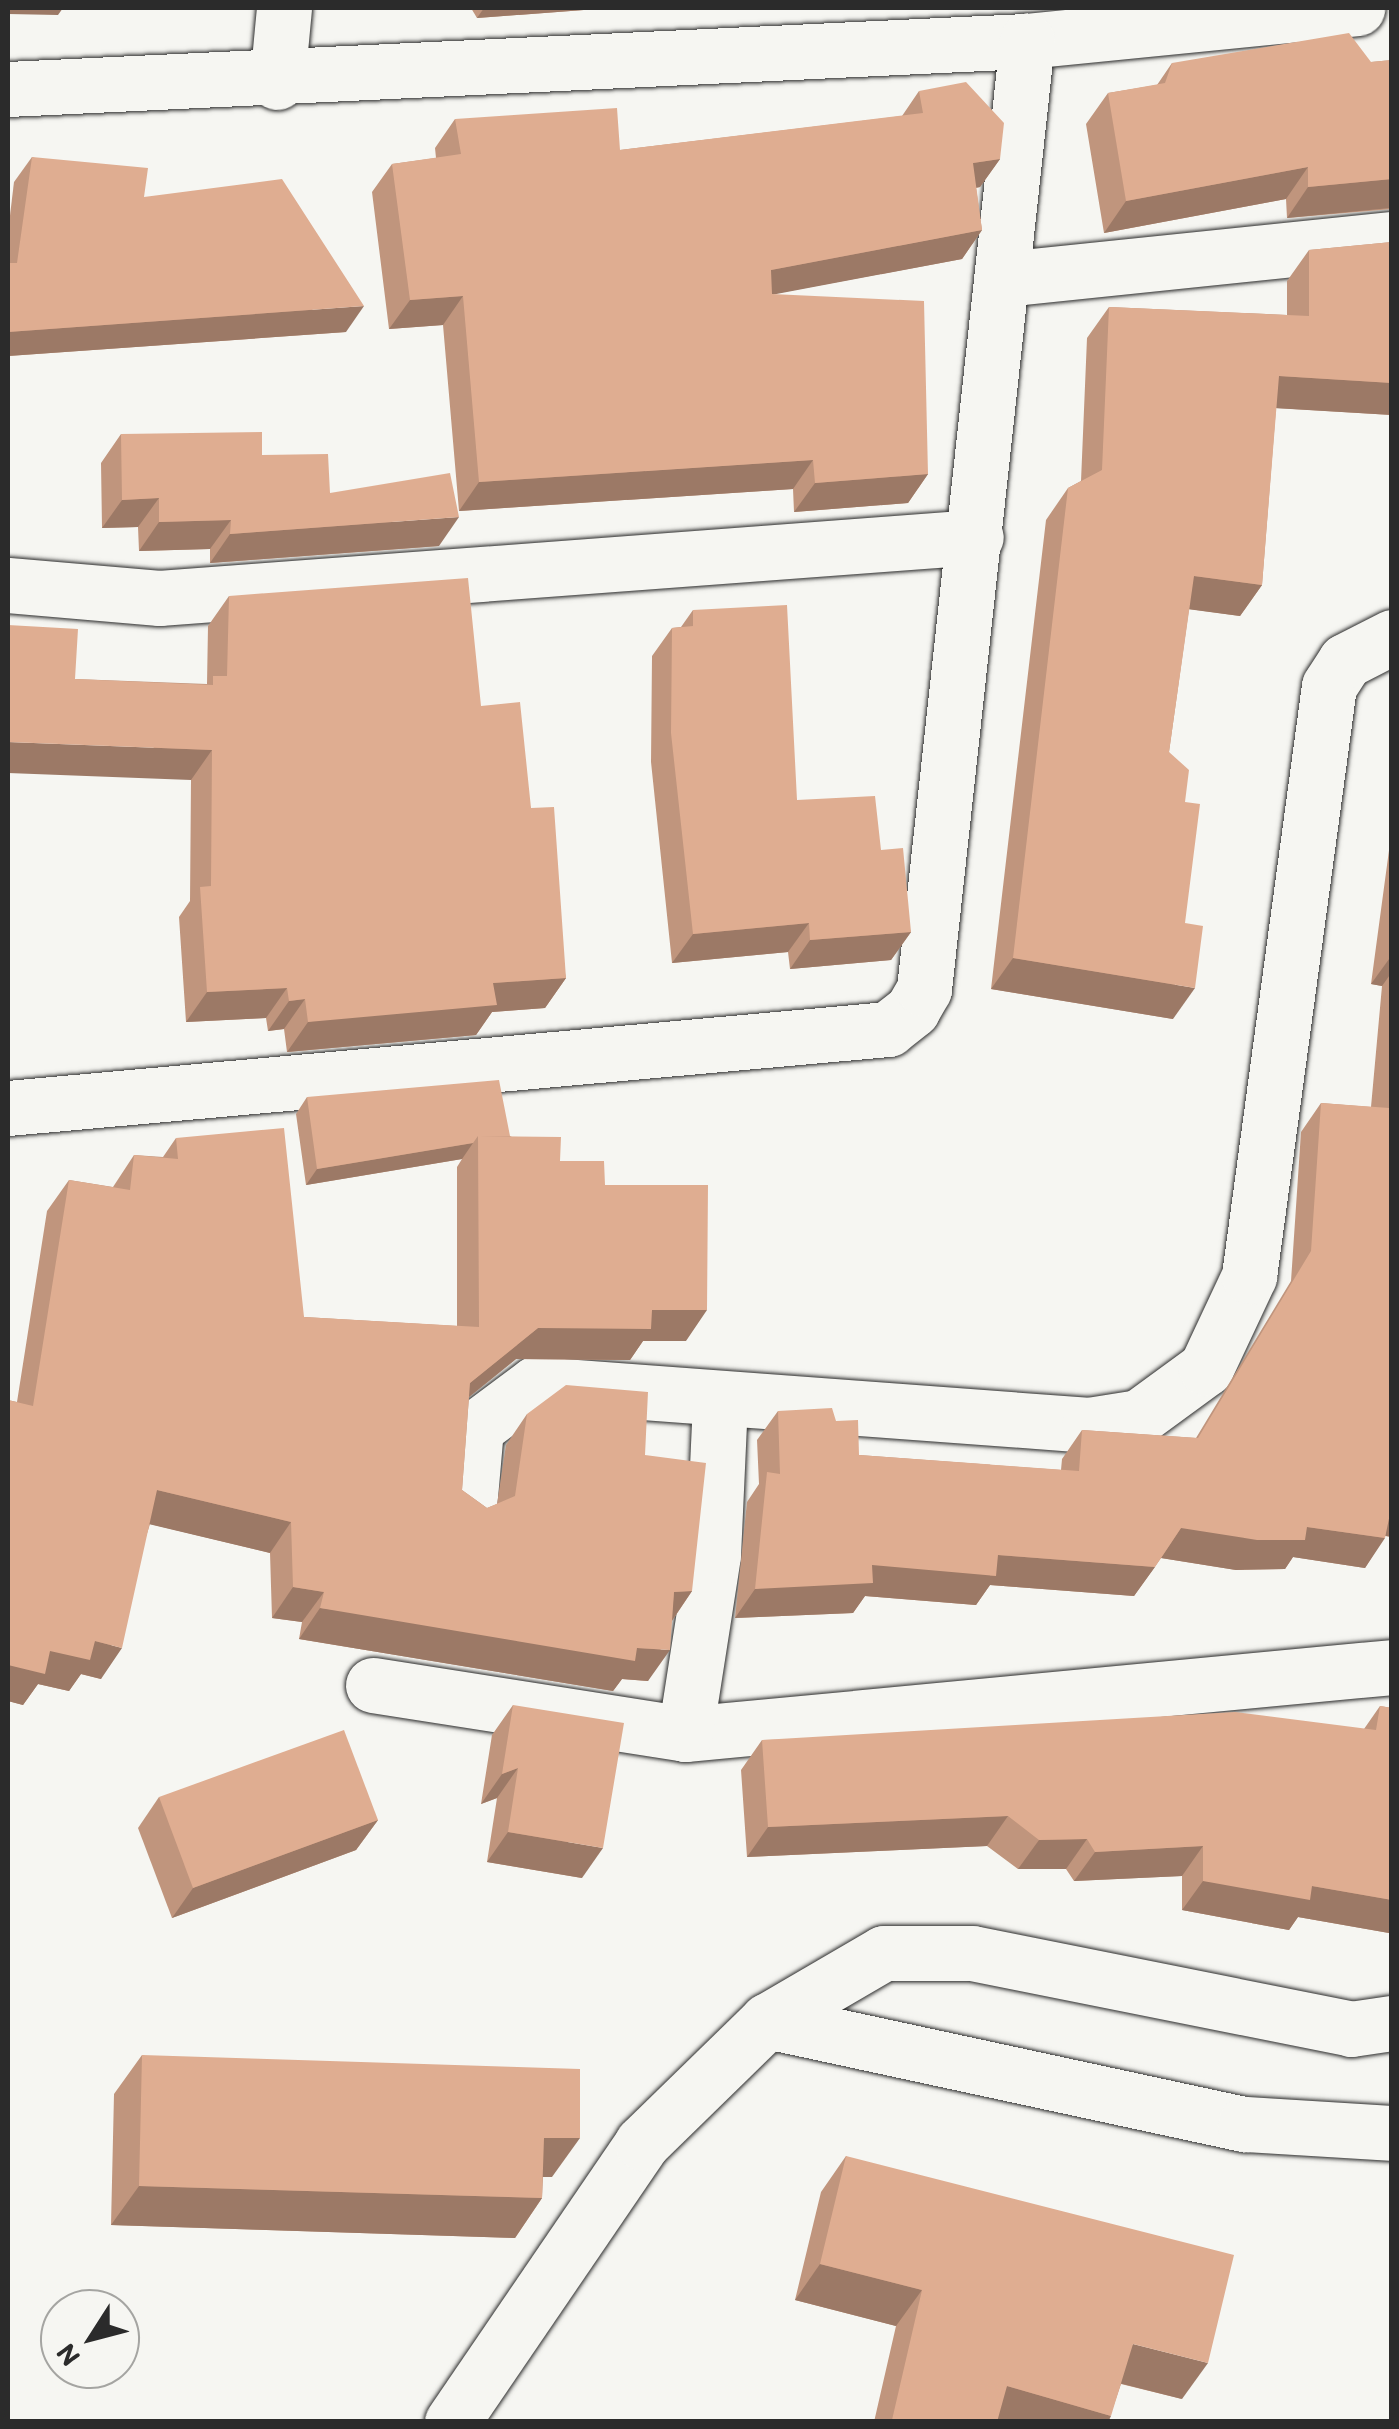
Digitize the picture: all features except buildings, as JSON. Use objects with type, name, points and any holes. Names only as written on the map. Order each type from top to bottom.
[{"type":"street","points":[[277,82],[284,8]]},
{"type":"street","points":[[8,89],[277,82],[1027,41],[1356,8]]},
{"type":"street","points":[[9,1114],[888,1030],[924,989],[1027,41]]},
{"type":"street","points":[[1003,278],[1392,239]]},
{"type":"street","points":[[8,585],[160,598],[976,537]]},
{"type":"street","points":[[469,1508],[476,1428],[535,1384],[1089,1424],[1139,1417],[1206,1368],[1249,1276],[1329,686],[1345,661],[1392,636]]},
{"type":"street","points":[[685,1734],[713,1555],[720,1400]]},
{"type":"street","points":[[373,1684],[685,1734],[1392,1667]]},
{"type":"street","points":[[452,2422],[642,2143],[767,2021],[884,1952],[926,1947],[1351,2029],[1392,2023]]},
{"type":"street","points":[[767,2021],[1245,2124],[1392,2132]]}]
